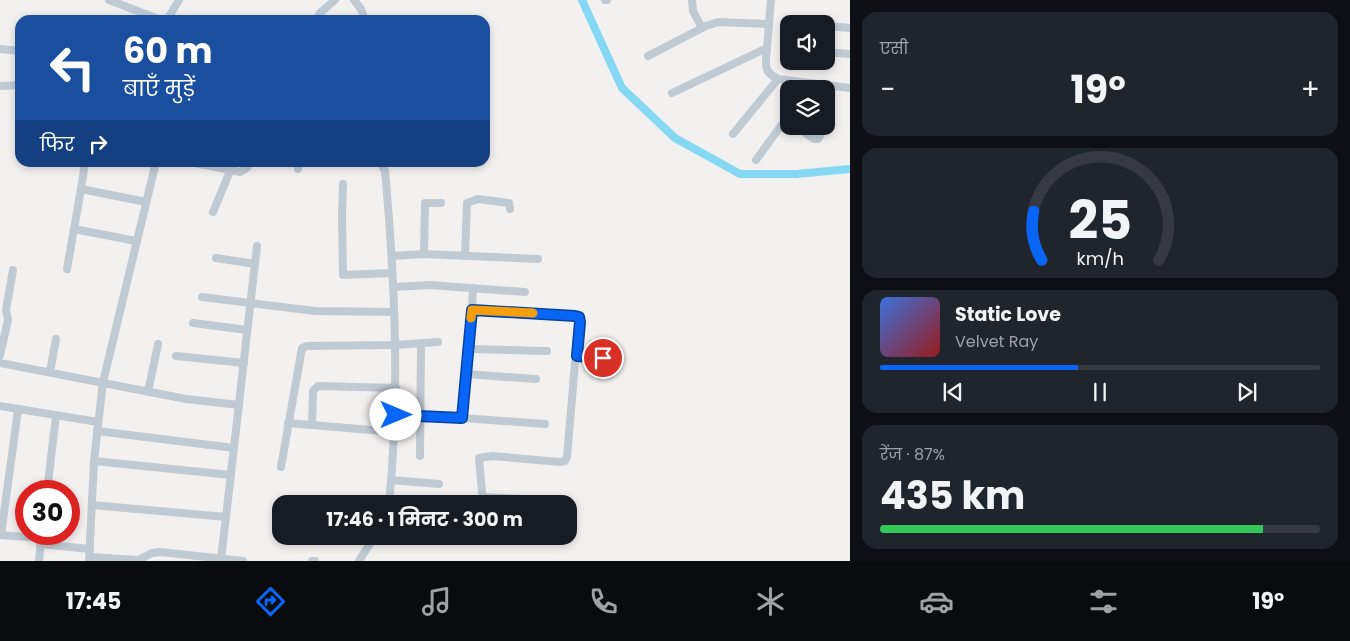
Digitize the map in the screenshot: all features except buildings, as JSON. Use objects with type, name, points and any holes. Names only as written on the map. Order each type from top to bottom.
[{"type":"street","points":[[109,0],[148,15]]},
{"type":"street","points":[[170,15],[179,0]]},
{"type":"street","points":[[319,15],[335,0]]},
{"type":"street","points":[[354,0],[363,15]]},
{"type":"street","points":[[692,0],[693,11],[702,28]]},
{"type":"street","points":[[771,0],[766,68],[770,75],[784,80]]},
{"type":"street","points":[[648,56],[702,28],[718,22],[769,24]]},
{"type":"street","points":[[835,27],[850,28]]},
{"type":"street","points":[[672,93],[767,48]]},
{"type":"street","points":[[0,49],[15,50]]},
{"type":"street","points":[[835,53],[850,54]]},
{"type":"street","points":[[733,134],[778,79]]},
{"type":"street","points":[[0,86],[15,85]]},
{"type":"street","points":[[835,87],[850,88]]},
{"type":"street","points":[[756,160],[780,127]]},
{"type":"street","points":[[808,135],[814,139],[818,139],[820,135]]},
{"type":"street","points":[[67,269],[84,167]]},
{"type":"street","points":[[90,556],[94,461],[103,382],[155,167]]},
{"type":"street","points":[[222,167],[240,172],[247,167]]},
{"type":"street","points":[[382,167],[392,256],[396,388],[396,415],[390,495]]},
{"type":"street","points":[[213,212],[230,170]]},
{"type":"street","points":[[343,184],[343,275],[392,273]]},
{"type":"street","points":[[81,189],[146,202]]},
{"type":"street","points":[[465,256],[467,203],[478,199],[509,203],[510,209]]},
{"type":"street","points":[[424,254],[425,203],[441,203]]},
{"type":"street","points":[[74,229],[136,241]]},
{"type":"street","points":[[221,559],[257,246]]},
{"type":"street","points":[[392,256],[424,254],[538,259]]},
{"type":"street","points":[[216,258],[255,264]]},
{"type":"street","points":[[0,355],[8,320],[6,310],[13,270]]},
{"type":"street","points":[[393,287],[430,285],[525,292]]},
{"type":"street","points":[[462,418],[473,288]]},
{"type":"street","points":[[202,297],[315,311],[394,312]]},
{"type":"street","points":[[472,310],[579,317],[577,356],[567,457],[565,461],[483,456],[479,458],[478,462],[482,495]]},
{"type":"street","points":[[193,323],[248,330]]},
{"type":"street","points":[[50,372],[56,340]]},
{"type":"street","points":[[281,467],[302,348],[307,346],[395,346],[438,342]]},
{"type":"street","points":[[148,392],[158,344]]},
{"type":"street","points":[[420,456],[421,344]]},
{"type":"street","points":[[468,349],[547,351]]},
{"type":"street","points":[[176,356],[244,363]]},
{"type":"street","points":[[577,356],[603,358]]},
{"type":"street","points":[[0,363],[186,399],[239,405]]},
{"type":"street","points":[[466,374],[536,379]]},
{"type":"street","points":[[312,425],[313,391],[318,386],[396,388]]},
{"type":"street","points":[[0,406],[98,422]]},
{"type":"street","points":[[15,536],[1,535],[4,477],[18,410]]},
{"type":"street","points":[[396,415],[546,424]]},
{"type":"street","points":[[48,480],[56,416]]},
{"type":"street","points":[[288,424],[394,432]]},
{"type":"street","points":[[97,431],[234,448]]},
{"type":"street","points":[[94,461],[231,475]]},
{"type":"street","points":[[391,480],[439,484]]},
{"type":"street","points":[[92,505],[226,517]]},
{"type":"street","points":[[39,561],[40,545]]},
{"type":"street","points":[[58,545],[90,556],[138,560],[152,553],[160,552],[243,561]]},
{"type":"street","points":[[359,561],[369,545]]},
{"type":"waterway","points":[[582,0],[622,88],[675,138],[740,174],[796,174],[850,169]]},
{"type":"slow traffic","points":[[471,318],[472,310],[533,313]]},
{"type":"route","points":[[396,415],[462,418],[472,310],[579,317],[577,356],[603,358]]}]
